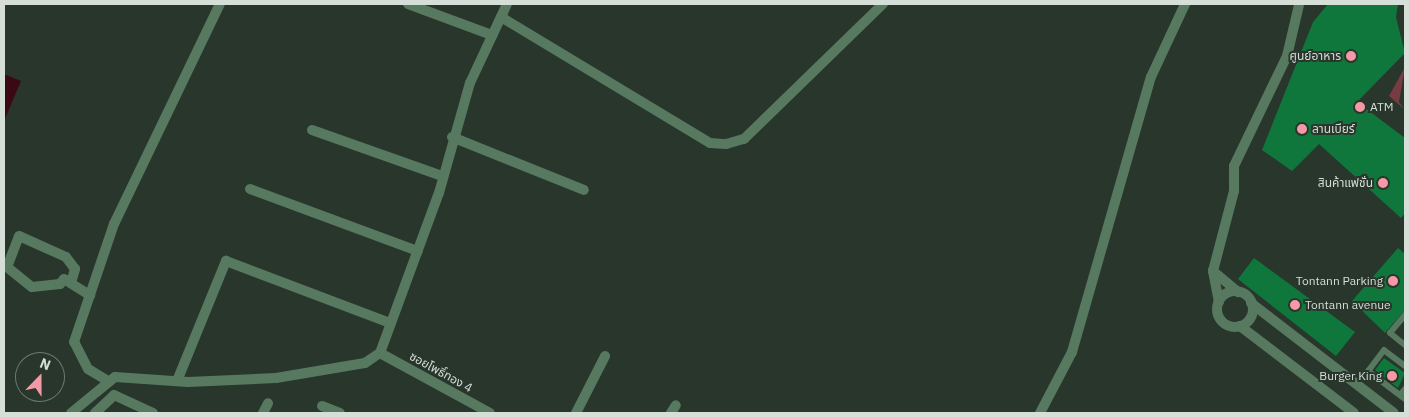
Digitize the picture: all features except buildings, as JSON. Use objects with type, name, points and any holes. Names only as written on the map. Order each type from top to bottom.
[{"type":"street","points":[[108,380],[88,369],[74,342],[114,224],[220,4]]},
{"type":"street","points":[[408,4],[492,35]]},
{"type":"street","points":[[71,413],[108,380],[125,376],[177,381],[276,378],[365,363],[380,354],[418,251],[442,176],[452,137],[506,4]]},
{"type":"street","points":[[501,17],[710,143],[726,144],[744,139],[883,4]]},
{"type":"street","points":[[1040,413],[1072,352],[1151,77],[1185,4]]},
{"type":"street","points":[[1300,4],[1287,56],[1234,166],[1234,191],[1213,271],[1218,302],[1217,313],[1223,323],[1240,326],[1354,413]]},
{"type":"street","points":[[312,130],[442,176]]},
{"type":"street","points":[[452,137],[584,190]]},
{"type":"street","points":[[250,189],[418,251]]},
{"type":"street","points":[[71,283],[75,269],[66,257],[20,236],[7,267],[32,287],[60,284],[64,279],[90,295]]},
{"type":"street","points":[[177,381],[226,261],[390,323]]},
{"type":"street","points":[[1213,271],[1251,303],[1394,413]]},
{"type":"street","points":[[1218,302],[1227,294],[1238,292]]},
{"type":"street","points":[[1240,326],[1249,319],[1251,303]]},
{"type":"street","name":"ซอยโพธิ์ทอง 4","points":[[380,354],[490,413]]},
{"type":"street","points":[[576,413],[605,356]]},
{"type":"street","points":[[95,413],[114,396],[154,413]]},
{"type":"street","points":[[263,413],[268,402]]},
{"type":"street","points":[[322,406],[340,413]]},
{"type":"lane","points":[[1405,314],[1390,333],[1405,345]]},
{"type":"lane","points":[[1405,366],[1384,350],[1368,371],[1403,397],[1405,389]]},
{"type":"shaded area","points":[[1405,67],[1399,102],[1404,109],[1389,96]]},
{"type":"shaded area","points":[[4,74],[21,81],[4,121]]},
{"type":"place","name":"ศูนย์อาหาร","points":[[1351,56]]},
{"type":"place","name":"ATM","points":[[1360,107]]},
{"type":"place","name":"ลานเบียร์","points":[[1302,129]]},
{"type":"place","name":"สินค้าแฟชั่น","points":[[1383,183]]},
{"type":"place","name":"Tontann Parking","points":[[1393,281]]},
{"type":"place","name":"Tontann avenue","points":[[1295,305]]},
{"type":"place","name":"Burger King","points":[[1392,376]]}]
